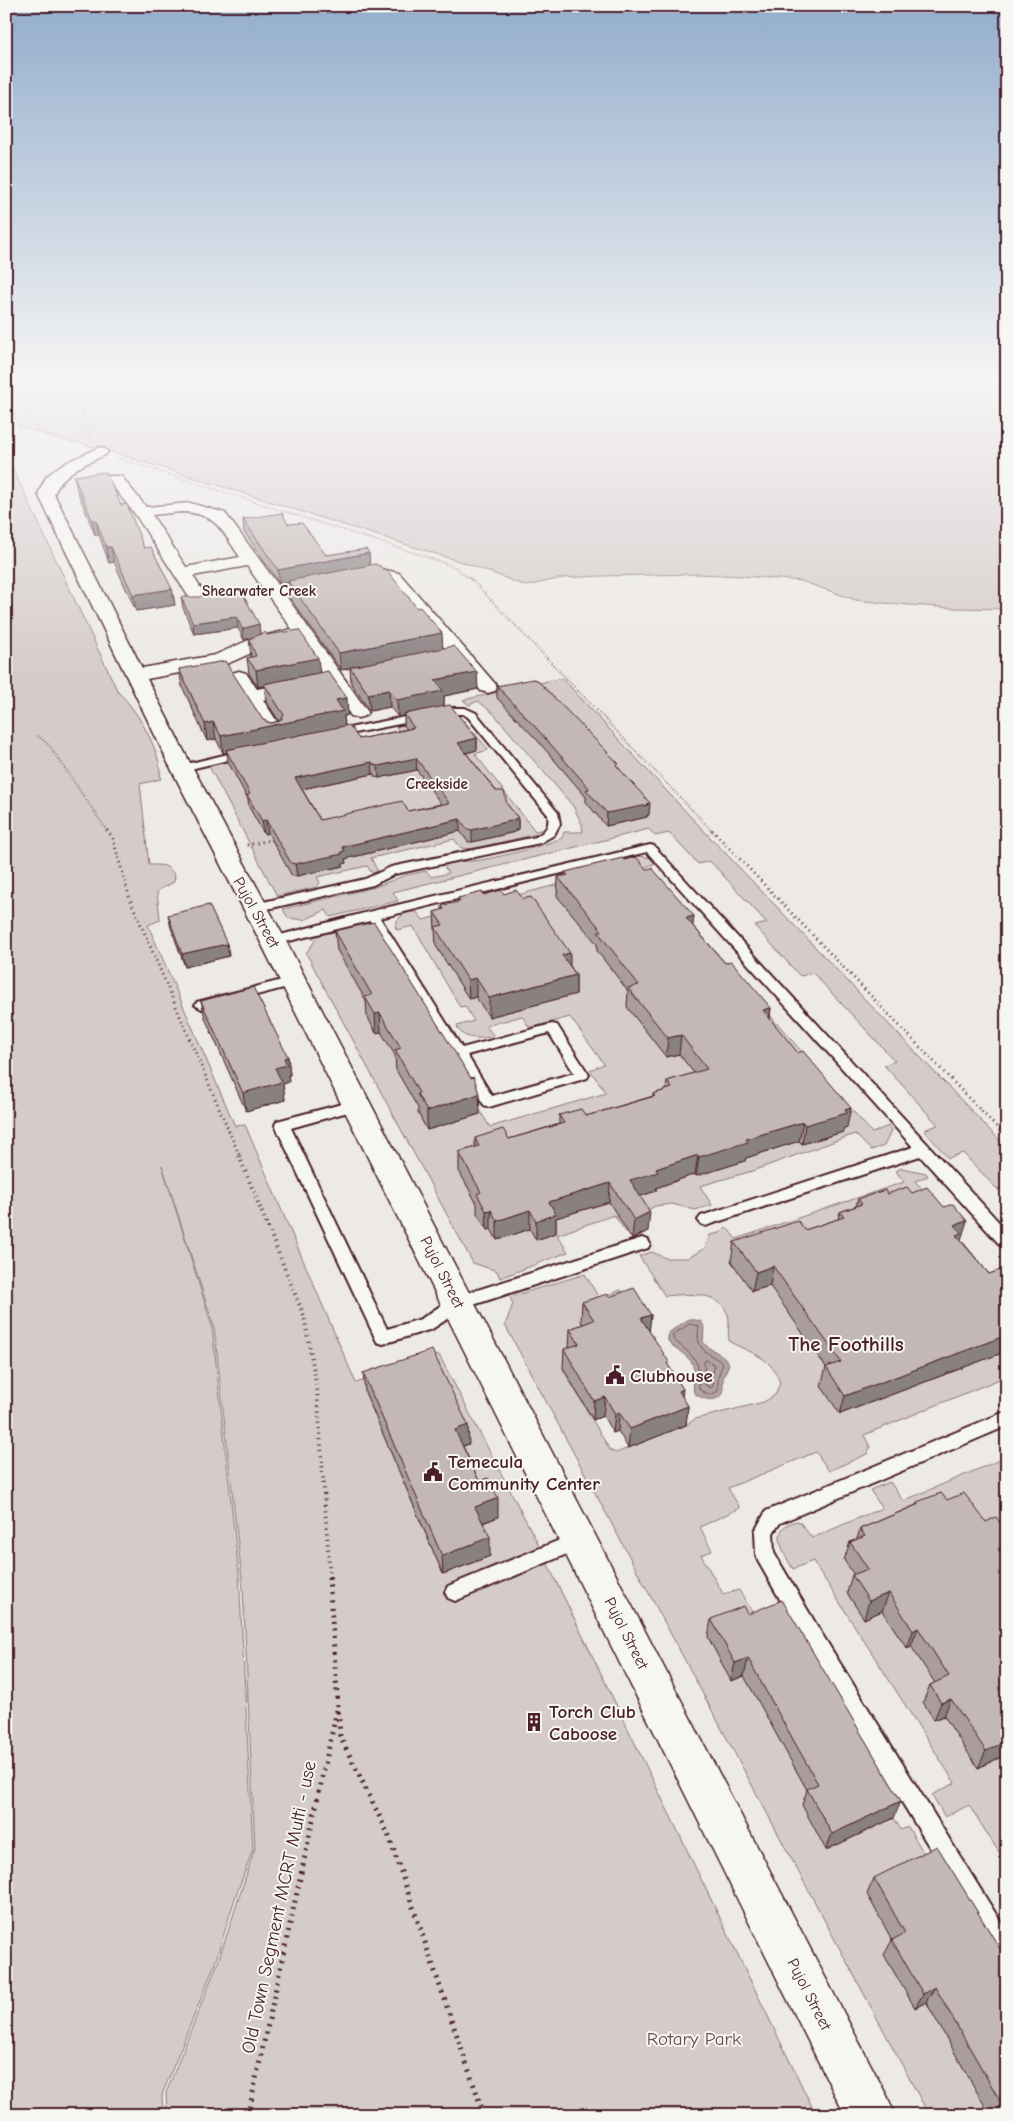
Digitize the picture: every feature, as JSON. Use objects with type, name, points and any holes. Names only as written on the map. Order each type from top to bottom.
[{"type":"street","name":"Pujol Street","points":[[51,483],[46,494],[179,762],[294,981],[871,2115]]},
{"type":"street","points":[[118,483],[142,512],[200,601]]},
{"type":"street","points":[[142,512],[188,506],[205,509],[219,516],[276,592],[303,632],[345,677],[358,712]]},
{"type":"street","points":[[182,573],[252,560]]},
{"type":"street","points":[[276,592],[376,573],[393,577],[450,656],[488,688]]},
{"type":"street","points":[[136,675],[220,660],[258,643],[303,632]]},
{"type":"street","points":[[239,677],[274,732]]},
{"type":"street","points":[[252,696],[345,677]]},
{"type":"lane","points":[[254,908],[369,882],[391,871],[540,840],[552,831],[556,823],[554,815],[472,715],[465,711],[450,711],[324,736]]},
{"type":"lane","points":[[179,762],[259,749]]},
{"type":"lane","points":[[273,941],[372,915],[650,848],[1007,1242]]},
{"type":"lane","points":[[372,915],[489,1102],[582,1075],[552,1028],[459,1053]]},
{"type":"lane","points":[[202,1005],[294,981]]},
{"type":"lane","points":[[357,1105],[282,1125],[383,1337],[426,1324],[458,1303],[642,1244]]},
{"type":"lane","points":[[706,1220],[924,1149]]},
{"type":"lane","points":[[1007,1418],[773,1517],[764,1532],[765,1555],[818,1646],[1007,1953]]},
{"type":"lane","points":[[455,1592],[578,1540]]},
{"type":"path","points":[[203,483],[399,548],[454,568],[468,576],[1007,1138]]},
{"type":"path","points":[[38,736],[49,745],[112,839],[130,899],[228,1129],[304,1316],[317,1388],[340,1736],[388,1834],[484,2115]]},
{"type":"path","points":[[247,845],[276,839]]},
{"type":"path","name":"Old Town Segment MCRT Multi - use","points":[[248,2115],[338,1705]]},
{"type":"green space","name":"Rotary Park","points":[[6,483],[20,483],[118,692],[137,714],[155,751],[161,779],[140,784],[149,865],[164,866],[175,875],[174,882],[157,891],[160,920],[148,925],[235,1126],[245,1125],[356,1383],[439,1355],[535,1538],[816,2115],[167,2115],[166,2093],[218,1962],[255,1848],[243,1589],[214,1327],[162,1165],[212,1326],[239,1574],[253,1849],[234,1901],[214,1966],[162,2095],[163,2115],[6,2115]],"holes":[[[365,1392],[468,1444],[456,1448],[490,1556],[443,1574]]]},
{"type":"green space","points":[[210,483],[1007,483],[1007,609],[953,608],[856,600],[801,581],[743,576],[697,574],[602,576],[562,578],[526,586],[468,564]]},
{"type":"green space","points":[[562,678],[688,814],[1007,1148],[1007,1187],[998,1190],[963,1153],[948,1158],[924,1130],[938,1125],[884,1065],[895,1061],[813,973],[800,976],[755,926],[767,923],[710,861],[698,864],[669,833],[655,836],[649,829],[393,892],[398,901],[330,917],[326,910],[304,920],[288,918],[283,909],[375,887],[406,875],[426,871],[432,877],[449,873],[445,868],[446,864],[481,860],[543,845],[562,838],[564,832],[583,832],[582,824],[573,806],[493,713],[478,701],[469,705],[463,700]]},
{"type":"green space","points":[[464,721],[488,750],[475,754],[535,831],[546,829],[545,832],[473,849],[461,848],[454,839],[371,858],[377,870],[376,873],[371,872],[367,866],[317,877],[320,883],[317,887],[277,896],[209,766],[238,759],[352,747],[402,736],[396,727],[409,723]]},
{"type":"green space","points":[[631,857],[652,858],[656,863],[643,868],[872,1133],[888,1126],[891,1131],[884,1146],[871,1150],[855,1134],[752,1171],[700,1186],[712,1205],[695,1210],[672,1204],[655,1206],[645,1212],[636,1228],[626,1232],[614,1215],[557,1235],[568,1252],[500,1278],[497,1271],[473,1263],[306,953],[315,941],[312,937],[345,929],[424,1020],[490,1127],[606,1093],[590,1070],[604,1064],[570,1017],[529,1027],[522,1016],[486,1026],[494,1036],[473,1038],[463,1034],[457,1026],[474,1021],[465,1006],[460,1007],[413,926],[397,930],[395,927],[396,923],[406,913],[417,912],[423,920],[635,864]]},
{"type":"green space","points":[[901,1168],[926,1173],[928,1176],[915,1181],[949,1219],[957,1241],[1007,1296],[1007,1376],[864,1435],[870,1447],[867,1454],[829,1471],[816,1452],[728,1488],[740,1508],[700,1527],[712,1551],[701,1555],[723,1594],[739,1590],[760,1625],[777,1618],[901,1830],[908,1827],[1007,1990],[1007,2115],[929,2115],[505,1325],[513,1304],[510,1297],[585,1274],[599,1298],[621,1290],[632,1307],[581,1322],[592,1340],[563,1369],[610,1450],[616,1453],[686,1425],[695,1419],[764,1402],[775,1395],[780,1383],[772,1367],[761,1357],[730,1342],[728,1335],[729,1318],[724,1307],[710,1297],[701,1295],[665,1296],[639,1256],[652,1252],[665,1258],[688,1258],[705,1248],[710,1235],[720,1233],[726,1227],[736,1239],[904,1182],[896,1171]]},
{"type":"green space","points":[[1007,1457],[1007,1789],[999,1793],[1007,1805],[1007,1865],[969,1805],[945,1817],[932,1795],[955,1783],[813,1561],[793,1569],[782,1548],[780,1534],[783,1528],[799,1521],[812,1538],[882,1508],[870,1490],[890,1482],[903,1501]]},
{"type":"water","points":[[689,1319],[701,1321],[704,1327],[703,1342],[724,1357],[729,1364],[723,1378],[723,1394],[716,1399],[705,1399],[694,1393],[693,1364],[668,1341],[668,1333]]},
{"type":"building","points":[[77,483],[111,483],[121,505],[127,504],[144,548],[151,547],[172,589],[133,595],[111,547],[106,547],[96,520],[92,520]]},
{"type":"building","points":[[282,513],[288,524],[302,523],[326,555],[366,549],[369,553],[278,570],[243,519]]},
{"type":"building","points":[[375,564],[386,569],[417,608],[420,607],[442,633],[339,653],[288,581]]},
{"type":"building","points":[[240,589],[259,624],[242,629],[237,617],[193,623],[181,597],[199,597],[207,593]]},
{"type":"building","points":[[299,630],[318,658],[256,670],[247,658],[256,656],[249,639],[265,632],[267,635]]},
{"type":"building","points":[[454,646],[477,672],[435,680],[443,691],[397,700],[389,690],[368,694],[350,667]]},
{"type":"building","points":[[225,661],[263,720],[271,723],[280,721],[284,715],[264,684],[328,671],[347,698],[336,700],[343,711],[221,736],[213,722],[205,724],[179,669]]},
{"type":"building","points":[[533,679],[537,680],[619,764],[616,765],[650,803],[646,804],[648,805],[607,813],[586,790],[589,789],[588,787],[497,686]]},
{"type":"building","points":[[450,705],[477,738],[458,743],[496,791],[504,791],[507,804],[518,818],[472,830],[467,829],[460,819],[342,847],[345,851],[341,852],[342,854],[295,864],[291,863],[266,820],[262,821],[247,795],[250,794],[226,750],[349,725],[359,739],[414,728],[404,714]],"holes":[[[416,758],[449,803],[408,811],[402,801],[320,820],[295,778],[372,762],[378,766]]]},
{"type":"building","points":[[636,857],[646,869],[652,868],[694,916],[686,918],[725,963],[731,961],[771,1008],[763,1010],[798,1053],[803,1051],[851,1108],[845,1110],[847,1113],[805,1125],[803,1122],[746,1139],[748,1142],[699,1157],[698,1155],[656,1169],[658,1172],[630,1180],[650,1212],[634,1220],[610,1183],[549,1202],[556,1214],[536,1221],[530,1210],[497,1221],[491,1210],[486,1211],[477,1194],[481,1192],[459,1152],[479,1146],[475,1138],[503,1129],[509,1139],[564,1123],[559,1115],[581,1109],[586,1116],[655,1096],[653,1094],[672,1088],[667,1081],[707,1069],[681,1035],[668,1038],[628,988],[639,985],[598,932],[602,931],[558,877],[568,875],[565,872],[622,858],[624,860]]},
{"type":"building","points":[[501,890],[504,894],[516,890],[523,899],[531,897],[570,953],[562,955],[576,975],[489,998],[476,978],[468,980],[435,927],[443,925],[434,912],[444,909],[442,906],[461,901],[458,898],[482,892],[484,895]]},
{"type":"building","points":[[209,905],[227,944],[182,954],[168,915]]},
{"type":"building","points":[[374,922],[471,1078],[474,1077],[479,1094],[427,1111],[395,1050],[401,1048],[380,1013],[375,1014],[365,997],[372,995],[335,931]]},
{"type":"building","points":[[253,987],[288,1057],[284,1058],[287,1065],[275,1068],[282,1082],[243,1093],[201,1001]]},
{"type":"building","points":[[907,1187],[912,1193],[927,1187],[944,1207],[953,1204],[967,1221],[954,1225],[961,1233],[956,1235],[989,1274],[1007,1269],[1007,1335],[845,1396],[826,1367],[841,1362],[773,1266],[756,1272],[734,1242],[798,1221],[805,1230],[844,1217],[840,1212],[862,1204],[858,1199],[885,1190],[887,1194]]},
{"type":"building","name":"Clubhouse","points":[[634,1288],[651,1315],[641,1318],[669,1362],[667,1363],[683,1389],[679,1391],[688,1406],[630,1429],[619,1412],[615,1414],[605,1397],[594,1401],[564,1349],[579,1344],[570,1329],[594,1320],[582,1302],[607,1294],[609,1297]]},
{"type":"building","name":"Temecula Community Center","points":[[432,1350],[468,1425],[455,1430],[479,1481],[488,1478],[498,1498],[475,1507],[490,1537],[442,1556],[363,1373]]},
{"type":"building","points":[[941,1493],[947,1500],[964,1493],[986,1522],[996,1517],[1007,1532],[1007,1545],[998,1549],[1007,1560],[1007,1741],[986,1751],[951,1699],[941,1703],[930,1685],[949,1676],[918,1628],[913,1631],[889,1593],[869,1601],[852,1575],[868,1569],[850,1542],[865,1536],[860,1529],[919,1504],[917,1502]]},
{"type":"building","points":[[782,1600],[901,1801],[832,1834],[807,1789],[818,1784],[748,1658],[735,1663],[711,1619],[744,1606],[748,1614]]},
{"type":"building","points":[[937,1846],[1007,1960],[1007,2113],[935,1987],[923,1994],[892,1940],[905,1933],[874,1878]]},
{"type":"place","name":"Clubhouse","points":[[615,1375]]},
{"type":"place","name":"Temecula Community Center","points":[[433,1472]]},
{"type":"place","name":"Torch Club Caboose","points":[[534,1722]]},
{"type":"district","name":"Shearwater Creek","points":[[259,591]]},
{"type":"district","name":"Creekside","points":[[437,784]]},
{"type":"district","name":"The Foothills","points":[[846,1344]]}]
